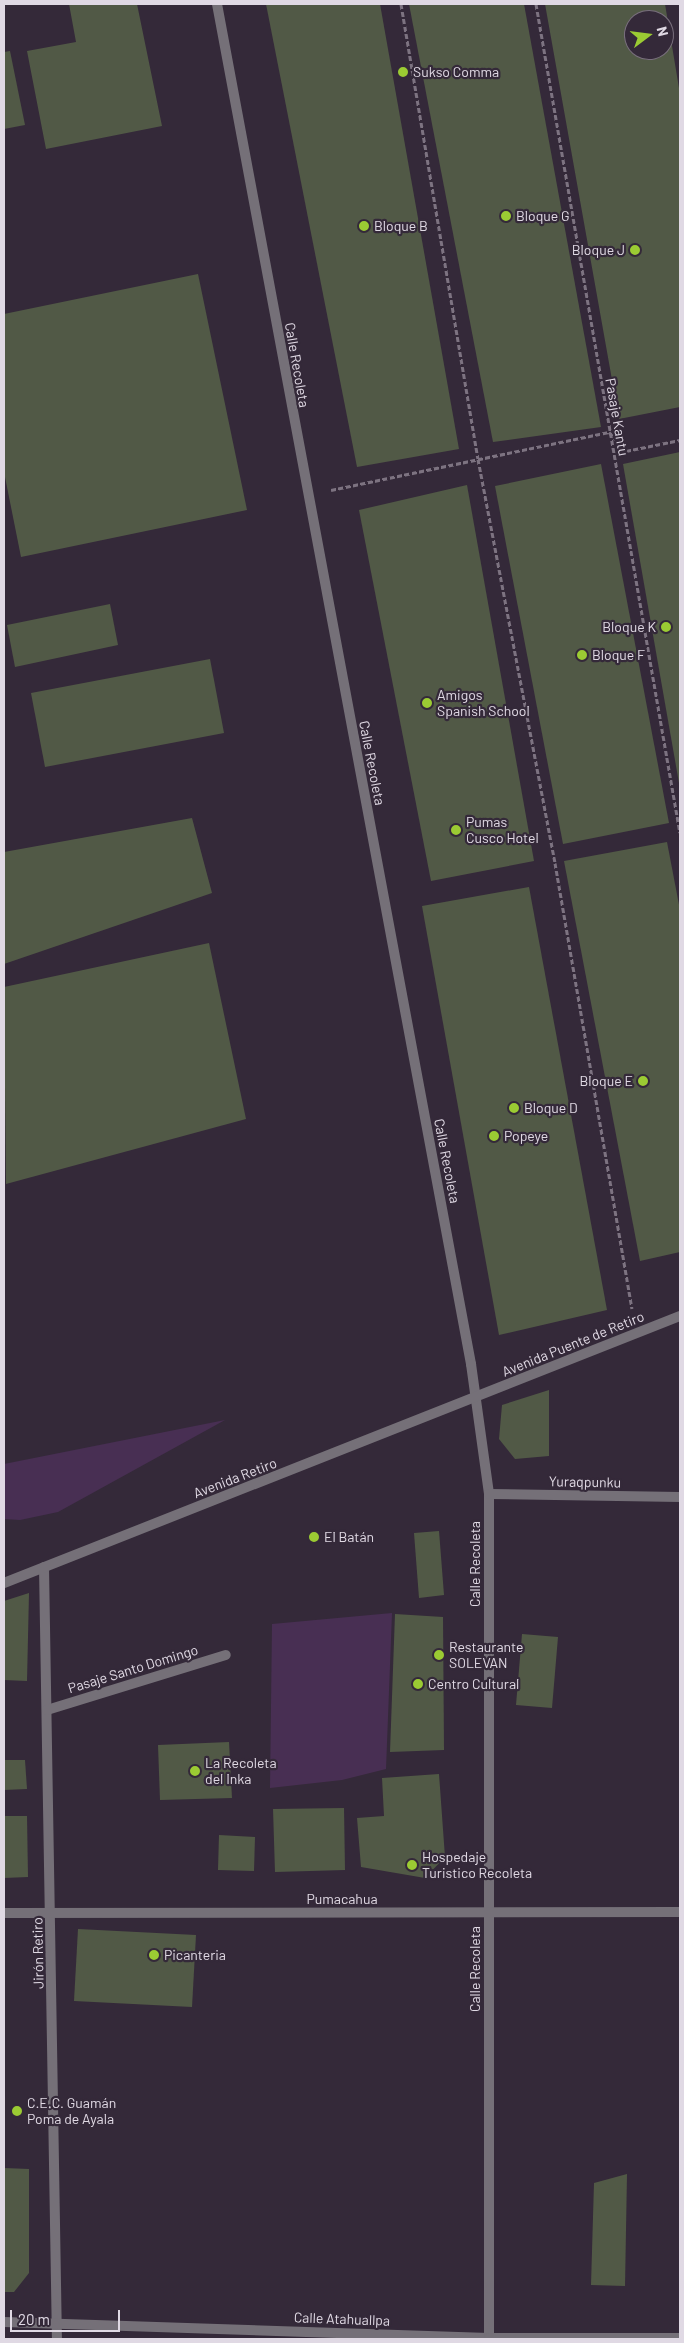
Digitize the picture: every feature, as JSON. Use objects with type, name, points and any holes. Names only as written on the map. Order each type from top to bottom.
[{"type":"street","name":"Calle Recoleta","points":[[217,4],[476,1399],[489,1494],[489,2338]]},
{"type":"street","name":"Avenida Puente de Retiro","points":[[476,1399],[680,1316]]},
{"type":"street","name":"Avenida Retiro","points":[[4,1583],[476,1399]]},
{"type":"street","name":"Yuraqpunku","points":[[489,1494],[680,1497]]},
{"type":"street","name":"Jirón Retiro","points":[[44,1567],[48,1710],[57,2339]]},
{"type":"street","name":"Pasaje Santo Domingo","points":[[48,1710],[226,1655]]},
{"type":"street","name":"Pumacahua","points":[[4,1913],[680,1912]]},
{"type":"street","name":"Calle Atahuallpa","points":[[4,2322],[489,2338],[680,2338]]},
{"type":"path","points":[[401,4],[478,459],[555,863],[637,1333]]},
{"type":"path","name":"Pasaje Kantu","points":[[536,4],[608,432],[680,833]]},
{"type":"path","points":[[344,487],[608,432],[626,451],[680,440]]},
{"type":"shaded area","points":[[225,1420],[58,1512],[20,1520],[4,1519],[4,1464]]},
{"type":"shaded area","points":[[392,1613],[386,1769],[342,1780],[270,1788],[272,1624]]},
{"type":"building","points":[[69,4],[137,4],[162,126],[46,149],[27,51],[76,42]]},
{"type":"building","name":"Bloque B","points":[[266,4],[380,4],[459,449],[357,467]]},
{"type":"building","name":"Bloque G","points":[[409,4],[524,4],[601,427],[493,442]]},
{"type":"building","name":"Bloque J","points":[[545,4],[665,4],[666,10],[624,10],[624,60],[674,60],[674,58],[680,94],[680,407],[619,419]]},
{"type":"building","points":[[10,51],[25,125],[4,129],[4,52]]},
{"type":"building","points":[[198,274],[247,510],[21,557],[4,472],[4,314]]},
{"type":"building","name":"Bloque K","points":[[680,452],[680,783],[679,783],[623,464]]},
{"type":"building","name":"Bloque F","points":[[601,464],[669,823],[563,844],[495,486]]},
{"type":"building","points":[[467,485],[534,861],[431,881],[359,510]]},
{"type":"building","points":[[110,604],[118,645],[15,667],[7,625]]},
{"type":"building","points":[[210,659],[224,733],[45,767],[31,693]]},
{"type":"building","points":[[192,818],[212,893],[4,964],[4,852]]},
{"type":"building","name":"Bloque E","points":[[667,842],[680,910],[680,1252],[640,1261],[564,861]]},
{"type":"building","name":"Bloque D","points":[[529,887],[607,1310],[499,1335],[422,906]]},
{"type":"building","points":[[209,943],[246,1119],[6,1184],[4,987]]},
{"type":"building","points":[[549,1390],[549,1456],[515,1459],[499,1439],[502,1405]]},
{"type":"building","points":[[439,1531],[444,1595],[419,1598],[414,1533]]},
{"type":"building","points":[[29,1593],[27,1681],[4,1680],[4,1601]]},
{"type":"building","name":"Centro Cultural","points":[[395,1614],[443,1617],[444,1750],[390,1752]]},
{"type":"building","points":[[522,1634],[558,1637],[552,1708],[516,1705]]},
{"type":"building","name":"La Recoleta del Inka","points":[[229,1742],[232,1798],[160,1800],[158,1745]]},
{"type":"building","points":[[4,1760],[25,1760],[27,1789],[4,1790]]},
{"type":"building","points":[[439,1774],[445,1857],[425,1878],[361,1867],[357,1818],[384,1816],[382,1778]]},
{"type":"building","points":[[344,1808],[345,1870],[275,1872],[273,1809]]},
{"type":"building","points":[[4,1816],[27,1816],[28,1877],[4,1878]]},
{"type":"building","points":[[219,1835],[255,1837],[254,1871],[218,1870]]},
{"type":"building","points":[[78,1929],[196,1935],[192,2007],[74,2001]]},
{"type":"building","points":[[4,2168],[29,2169],[29,2273],[14,2292],[4,2292]]},
{"type":"building","points":[[627,2174],[625,2286],[591,2285],[594,2183]]},
{"type":"place","name":"Sukso Comma","points":[[403,72]]},
{"type":"place","name":"Bloque G","points":[[506,216]]},
{"type":"place","name":"Bloque B","points":[[364,226]]},
{"type":"place","name":"Bloque J","points":[[635,250]]},
{"type":"place","name":"Bloque K","points":[[666,627]]},
{"type":"place","name":"Bloque F","points":[[582,655]]},
{"type":"place","name":"Amigos Spanish School","points":[[427,703]]},
{"type":"place","name":"Pumas Cusco Hotel","points":[[456,830]]},
{"type":"place","name":"Bloque E","points":[[643,1081]]},
{"type":"place","name":"Bloque D","points":[[514,1108]]},
{"type":"place","name":"Popeye","points":[[494,1136]]},
{"type":"place","name":"El Batán","points":[[314,1537]]},
{"type":"place","name":"Restaurante SOLEVAN","points":[[439,1655]]},
{"type":"place","name":"Centro Cultural","points":[[418,1684]]},
{"type":"place","name":"La Recoleta del Inka","points":[[195,1771]]},
{"type":"place","name":"Hospedaje Turistico Recoleta","points":[[412,1865]]},
{"type":"place","name":"Picanteria","points":[[154,1955]]},
{"type":"place","name":"C.E.C. Guamán Poma de Ayala","points":[[17,2111]]}]
